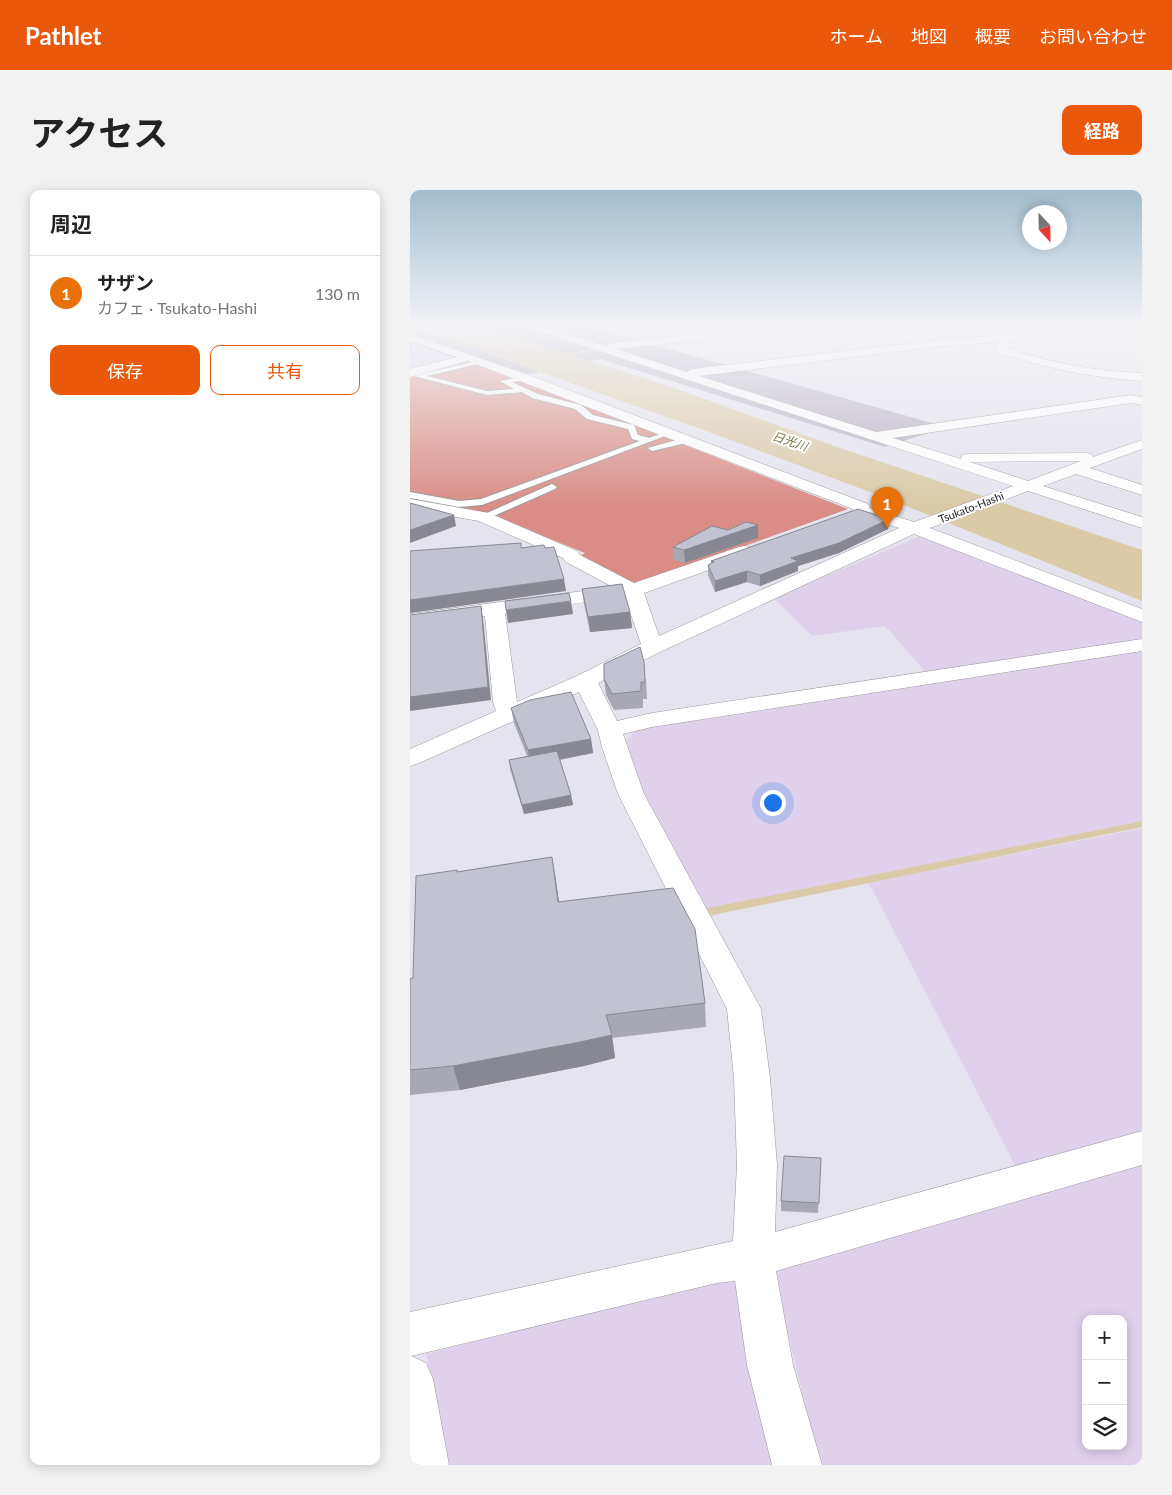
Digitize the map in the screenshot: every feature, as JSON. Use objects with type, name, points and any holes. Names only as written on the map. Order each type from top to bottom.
[{"type":"street","points":[[529,386],[669,433],[862,507],[861,510]]},
{"type":"street","points":[[719,386],[1142,523]]},
{"type":"street","points":[[873,436],[1136,400],[1127,386]]},
{"type":"street","points":[[990,420],[1018,457]]},
{"type":"street","points":[[943,458],[1105,456],[1142,444]]},
{"type":"street","name":"Tsukato-Hashi","points":[[410,758],[584,681],[652,647],[914,528],[1105,456]]},
{"type":"street","points":[[1074,468],[1142,490]]},
{"type":"street","points":[[410,504],[483,517],[571,555],[572,558],[633,590],[652,647]]},
{"type":"street","points":[[843,517],[861,510],[914,528],[1142,616]]},
{"type":"street","points":[[410,620],[633,590],[760,545]]},
{"type":"street","points":[[494,609],[505,702],[509,715]]},
{"type":"street","points":[[610,730],[652,720],[1142,645]]},
{"type":"street","points":[[584,681],[610,730],[631,794],[744,1009],[752,1078],[757,1165],[753,1258],[770,1365],[797,1465]]},
{"type":"street","points":[[410,1334],[717,1263],[753,1258],[1142,1148]]},
{"type":"street","points":[[410,1379],[424,1465]]},
{"type":"lane","points":[[457,386],[488,393],[519,386]]},
{"type":"lane","points":[[526,386],[535,396],[578,407],[596,419],[631,427],[635,437],[648,440]]},
{"type":"lane","points":[[410,495],[459,504],[474,504],[669,433]]},
{"type":"lane","points":[[567,470],[578,477],[645,450],[687,440]]},
{"type":"lane","points":[[483,517],[558,485]]},
{"type":"lane","points":[[489,500],[508,506]]},
{"type":"shaded area","points":[[410,386],[533,386],[848,509],[636,585],[579,557],[585,553],[487,513],[410,499]]},
{"type":"shaded area","points":[[460,386],[478,386],[466,388]]},
{"type":"shaded area","points":[[686,386],[799,386],[946,427],[885,447]]},
{"type":"shaded area","points":[[923,535],[1142,621],[1142,640],[925,671],[885,626],[812,636],[774,598]]},
{"type":"shaded area","points":[[1142,649],[1142,821],[705,909],[632,770],[624,744],[637,728]]},
{"type":"shaded area","points":[[1142,828],[1142,1138],[1019,1173],[869,883]]},
{"type":"shaded area","points":[[1142,1163],[1142,1465],[820,1465],[785,1323],[777,1269]]},
{"type":"shaded area","points":[[738,1273],[776,1465],[446,1465],[426,1354]]},
{"type":"water","name":"日光川","points":[[578,386],[666,386],[843,449],[1142,550],[1142,601],[886,498]]},
{"type":"building","points":[[410,503],[454,515],[410,530]]},
{"type":"building","points":[[858,509],[889,519],[839,543],[791,558],[798,561],[760,575],[747,571],[715,581],[708,565],[714,562],[711,561]]},
{"type":"building","points":[[746,522],[758,525],[684,550],[673,547],[712,526],[728,530]]},
{"type":"building","points":[[521,543],[521,548],[544,545],[545,548],[554,547],[564,579],[410,600],[410,551]]},
{"type":"building","points":[[622,584],[630,612],[588,617],[582,589]]},
{"type":"building","points":[[569,593],[571,601],[506,610],[505,601]]},
{"type":"building","points":[[481,606],[488,687],[410,697],[410,615]]},
{"type":"building","points":[[640,647],[644,662],[645,682],[641,682],[641,691],[612,694],[604,679],[604,664]]},
{"type":"building","points":[[571,692],[591,739],[528,750],[511,708],[530,700]]},
{"type":"building","points":[[557,751],[571,795],[522,805],[509,760]]},
{"type":"building","points":[[552,857],[558,902],[673,888],[695,929],[705,1003],[606,1015],[612,1035],[453,1066],[410,1070],[410,979],[413,978],[416,876],[457,870],[457,872]]},
{"type":"building","points":[[784,1156],[821,1158],[819,1203],[781,1201]]},
{"type":"waterway","points":[[708,912],[1142,824]]},
{"type":"place","name":"サザン","points":[[887,528]]}]
